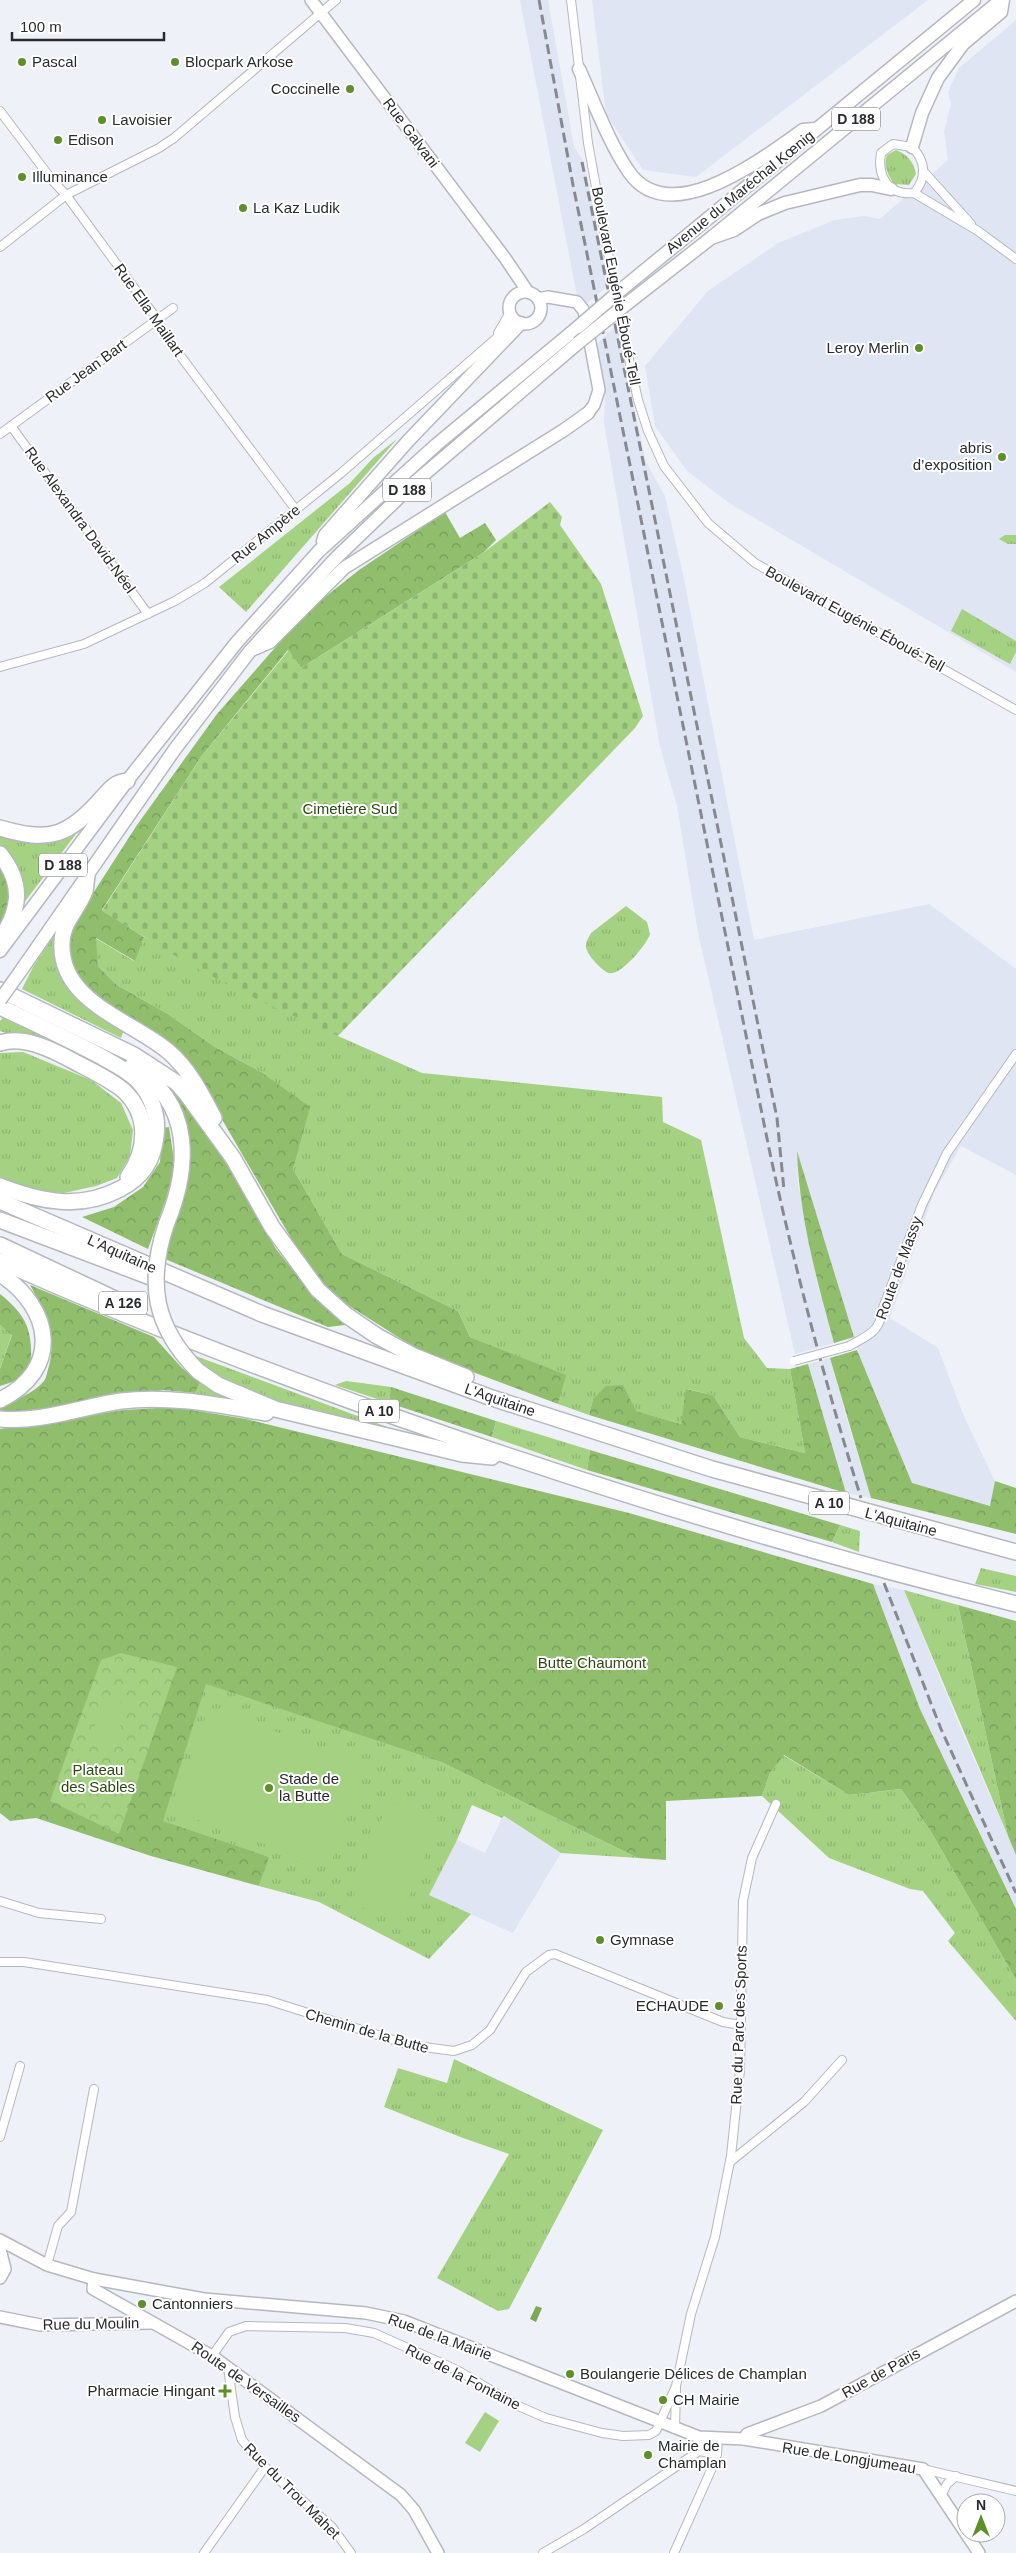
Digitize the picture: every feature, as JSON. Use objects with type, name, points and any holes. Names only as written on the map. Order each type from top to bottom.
[{"type":"highway","points":[[0,828],[32,836],[64,832],[83,820],[116,782],[127,781]]},
{"type":"highway","points":[[0,854],[13,874],[17,885],[14,915],[0,940]]},
{"type":"highway","points":[[87,876],[84,892],[63,931],[62,944],[67,970],[73,982],[95,1004],[148,1036],[170,1053],[183,1067],[227,1139],[233,1158]]},
{"type":"highway","points":[[0,990],[134,1055],[177,1083],[233,1158],[272,1227],[318,1290],[346,1315],[377,1336],[414,1356],[470,1379],[492,1398]]},
{"type":"highway","points":[[0,1007],[80,1045],[123,1069],[137,1080],[149,1095],[155,1112],[157,1132],[155,1149],[149,1164],[141,1176],[120,1189],[91,1200],[57,1202],[37,1199],[0,1186]]},
{"type":"highway","points":[[0,1043],[24,1042],[40,1046],[111,1082],[124,1091],[140,1117],[142,1150],[137,1165],[120,1189]]},
{"type":"highway","points":[[80,1045],[89,1046],[142,1072],[157,1085],[174,1112],[184,1148],[184,1164],[176,1201],[166,1225],[157,1259],[158,1305],[168,1333],[178,1349],[198,1371],[218,1385],[242,1396],[300,1414],[462,1454],[512,1458]]},
{"type":"highway","name":"L'Aquitaine","points":[[0,1201],[228,1300],[492,1398],[712,1469],[1016,1552]]},
{"type":"highway","name":"A 126","points":[[0,1220],[184,1289],[228,1300]]},
{"type":"highway","name":"A 126","points":[[0,1245],[246,1362]]},
{"type":"highway","name":"A 10","points":[[0,1261],[95,1303],[246,1362],[512,1458],[816,1552],[1016,1604]]},
{"type":"highway","points":[[0,1274],[13,1282],[34,1304],[41,1319],[44,1336],[42,1352],[37,1367],[31,1376],[13,1394],[0,1400]]},
{"type":"highway","points":[[0,1419],[19,1420],[122,1401],[154,1399],[186,1400],[279,1415],[300,1414]]},
{"type":"main road","name":"Rue Galvani","points":[[311,0],[528,292]]},
{"type":"main road","name":"Avenue du Maréchal Kœnig","points":[[319,551],[436,445],[622,288],[974,0]]},
{"type":"main road","points":[[912,147],[922,113],[938,78],[963,44],[1001,12],[1002,0]]},
{"type":"main road","name":"Avenue du Maréchal Kœnig","points":[[710,238],[1002,0]]},
{"type":"main road","points":[[579,69],[630,174],[646,188],[660,194],[676,196],[695,192],[724,180],[803,130],[817,129]]},
{"type":"main road","points":[[710,238],[734,230],[758,214],[785,203],[860,185],[872,185],[891,190]]},
{"type":"main road","name":"D 188","points":[[0,1000],[176,749],[250,651],[335,559],[414,482],[578,343],[710,238]]},
{"type":"main road","points":[[510,267],[513,296],[508,309],[515,320],[531,323],[537,318],[539,303]]},
{"type":"main road","points":[[513,296],[522,292],[528,292],[539,303]]},
{"type":"main road","points":[[250,651],[270,642],[344,568],[588,413],[594,405],[599,390],[584,311],[577,302],[565,299],[539,303]]},
{"type":"main road","points":[[319,551],[325,535],[515,320]]},
{"type":"main road","name":"D 188","points":[[0,951],[127,781],[237,642],[319,551]]},
{"type":"main road","points":[[0,2240],[47,2265],[94,2279]]},
{"type":"main road","points":[[0,2249],[5,2269],[0,2278]]},
{"type":"main road","name":"Route de Versailles","points":[[94,2279],[93,2289],[212,2356],[401,2495],[414,2510],[438,2553]]},
{"type":"main road","name":"Rue de la Mairie","points":[[94,2279],[204,2299],[366,2313],[404,2321],[675,2429],[699,2437],[744,2439]]},
{"type":"main road","name":"Rue de Paris","points":[[744,2439],[747,2434],[821,2406],[1016,2301]]},
{"type":"main road","name":"Rue du Moulin","points":[[0,2317],[40,2325],[152,2323]]},
{"type":"main road","name":"Rue de Longjumeau","points":[[744,2439],[923,2469],[978,2553]]},
{"type":"street","points":[[0,247],[66,195],[159,148],[174,138],[323,14],[336,0]]},
{"type":"street","name":"Boulevard Eugénie Éboué-Tell","points":[[571,0],[588,143],[622,331],[638,400],[648,431],[664,466],[708,523],[755,563],[1016,710]]},
{"type":"street","name":"Rue Ella Maillart","points":[[0,111],[52,180],[66,195],[157,318],[164,334],[296,510]]},
{"type":"street","points":[[978,231],[925,173],[920,158],[912,147],[893,144],[881,153],[879,166],[881,175],[891,190],[906,194],[914,193],[978,231],[1016,259]]},
{"type":"street","points":[[914,193],[925,173]]},
{"type":"street","name":"Rue Jean Bart","points":[[0,434],[173,308]]},
{"type":"street","name":"Rue Ampère","points":[[0,667],[84,644],[148,614],[205,583],[380,440],[515,320]]},
{"type":"street","name":"Rue Alexandra David-Néel","points":[[12,425],[148,614]]},
{"type":"street","name":"Route de Massy","points":[[794,1361],[849,1346],[871,1334],[881,1322],[883,1308],[922,1205],[947,1153],[1016,1054]]},
{"type":"street","name":"Rue du Parc des Sports","points":[[661,2423],[676,2386],[691,2314],[715,2238],[730,2162],[740,2070],[743,1902],[752,1858],[776,1804]]},
{"type":"street","points":[[0,1901],[39,1913],[102,1919]]},
{"type":"street","name":"Chemin de la Butte","points":[[0,1962],[24,1962],[267,2000],[409,2045],[454,2051],[472,2045],[490,2030],[526,1972],[549,1955],[555,1954],[723,2022],[741,2025]]},
{"type":"street","points":[[730,2162],[804,2102],[842,2060]]},
{"type":"street","points":[[0,2137],[20,2066]]},
{"type":"street","points":[[47,2265],[58,2226],[71,2212],[94,2089]]},
{"type":"street","name":"Rue de la Fontaine","points":[[212,2356],[229,2332],[246,2326],[345,2328],[374,2333],[456,2370],[516,2405],[546,2418],[602,2433],[623,2436],[649,2435],[656,2431],[661,2423]]},
{"type":"street","name":"Rue du Trou Mahet","points":[[228,2368],[238,2431],[250,2452],[332,2527],[351,2553]]},
{"type":"street","points":[[675,2429],[676,2386]]},
{"type":"street","points":[[699,2437],[699,2450]]},
{"type":"street","points":[[674,2553],[718,2454],[718,2438]]},
{"type":"street","points":[[544,2553],[584,2529],[699,2450],[718,2454]]},
{"type":"street","points":[[204,2553],[265,2467]]},
{"type":"street","points":[[923,2469],[1016,2491]]},
{"type":"street","points":[[941,2496],[947,2484],[956,2476]]},
{"type":"shaded area","points":[[520,0],[548,0],[574,147],[584,162],[608,286],[586,304],[577,296]]},
{"type":"shaded area","points":[[592,0],[928,0],[696,177],[643,170],[606,114]]},
{"type":"shaded area","points":[[1016,20],[1016,672],[729,503],[687,471],[655,426],[645,366],[708,291],[778,243],[835,220],[864,216],[880,219],[948,160],[944,131],[951,104],[948,92],[959,68]]},
{"type":"shaded area","points":[[616,326],[646,462],[665,496],[684,579],[754,940],[929,904],[1016,969],[1016,1175],[961,1146],[934,1193],[890,1318],[938,1348],[965,1419],[995,1481],[991,1506],[913,1487],[860,1357],[797,1153],[798,1184],[818,1285],[834,1343],[795,1354],[698,933],[677,806],[660,747],[604,423],[605,394],[596,344]]},
{"type":"shaded area","points":[[830,1358],[871,1498],[846,1493],[826,1433],[808,1364]]},
{"type":"shaded area","points":[[873,1584],[904,1590],[957,1720],[1016,1855],[1016,1909],[920,1709]]},
{"type":"shaded area","points":[[503,1816],[561,1853],[513,1933],[428,1895],[457,1840],[485,1853]]},
{"type":"green space","points":[[896,150],[907,156],[914,166],[916,174],[909,185],[894,184],[888,174],[886,166],[887,155]]},
{"type":"green space","points":[[397,439],[246,612],[219,587],[350,483],[373,458]]},
{"type":"green space","name":"Cimetière Sud","points":[[550,502],[562,517],[560,525],[601,584],[643,716],[635,728],[338,1036],[254,998],[192,966],[102,911],[201,757],[289,650],[301,668],[483,553]]},
{"type":"green space","points":[[445,512],[460,538],[485,523],[496,540],[483,553],[301,668],[288,650],[201,757],[102,910],[144,937],[135,961],[96,938],[98,966],[117,985],[168,1014],[215,1047],[261,1072],[310,1107],[293,1169],[342,1254],[458,1311],[470,1337],[566,1375],[558,1404],[425,1354],[335,1297],[306,1264],[209,1097],[80,981],[68,960],[70,929],[137,825],[217,714],[287,634],[320,601],[359,570]]},
{"type":"green space","points":[[1005,535],[1016,535],[1016,544],[1008,544],[999,539]]},
{"type":"green space","points":[[962,609],[1016,641],[1016,652],[1010,664],[951,631]]},
{"type":"green space","points":[[76,834],[20,908],[0,849],[0,835],[29,842],[47,842]]},
{"type":"green space","points":[[0,866],[5,873],[10,890],[6,916],[0,932]]},
{"type":"green space","points":[[626,906],[647,922],[650,934],[639,952],[626,965],[614,973],[609,973],[595,962],[587,950],[586,943],[591,933]]},
{"type":"green space","points":[[54,935],[56,955],[65,984],[82,1004],[124,1030],[121,1038],[22,989],[33,967]]},
{"type":"green space","points":[[144,937],[338,1036],[422,1073],[662,1097],[663,1122],[701,1140],[744,1338],[767,1368],[790,1369],[805,1453],[740,1437],[713,1395],[687,1389],[681,1424],[593,1399],[589,1415],[558,1404],[565,1375],[470,1337],[458,1311],[342,1254],[293,1169],[297,1148],[261,1072],[215,1047],[168,1014],[117,985],[98,966],[95,938],[134,961]]},
{"type":"green space","points":[[4,1016],[112,1071],[135,1091],[132,1093],[39,1044],[0,1031],[0,1021]]},
{"type":"green space","points":[[23,1052],[91,1080],[121,1103],[133,1130],[130,1156],[117,1178],[96,1186],[64,1193],[30,1190],[0,1177],[0,1053]]},
{"type":"green space","points":[[159,1079],[180,1094],[226,1163],[276,1249],[317,1300],[336,1313],[345,1325],[328,1327],[165,1259],[186,1184],[190,1155],[187,1136]]},
{"type":"green space","points":[[169,1127],[175,1166],[166,1199],[148,1249],[82,1217],[114,1207],[143,1187],[160,1162],[162,1128]]},
{"type":"green space","points":[[797,1151],[854,1337],[834,1343],[815,1272],[805,1224],[798,1175]]},
{"type":"green space","points":[[30,1285],[154,1337],[182,1368],[200,1383],[195,1393],[163,1390],[38,1411],[0,1415],[0,1406],[40,1386],[45,1379],[49,1366],[52,1344],[48,1324]]},
{"type":"green space","points":[[0,1294],[11,1303],[25,1321],[30,1340],[31,1376],[0,1386],[0,1369],[12,1335],[0,1325]]},
{"type":"green space","points":[[0,1325],[12,1334],[0,1369]]},
{"type":"green space","points":[[857,1350],[912,1483],[990,1506],[995,1481],[1016,1488],[1016,1534],[871,1498],[830,1358]]},
{"type":"green space","points":[[193,1355],[398,1431],[308,1413],[262,1400],[225,1382]]},
{"type":"green space","points":[[808,1364],[846,1493],[589,1415],[593,1399],[606,1386],[623,1385],[636,1411],[681,1424],[686,1389],[713,1395],[740,1437],[805,1453],[790,1369]]},
{"type":"green space","points":[[346,1381],[391,1387],[389,1403],[335,1385]]},
{"type":"green space","points":[[200,1383],[233,1399],[232,1402],[195,1393]]},
{"type":"green space","points":[[391,1387],[496,1421],[492,1437],[389,1403]]},
{"type":"green space","name":"Butte Chaumont","points":[[174,1407],[246,1419],[629,1513],[873,1584],[920,1709],[1016,1909],[1016,1980],[930,1830],[901,1789],[849,1795],[784,1755],[770,1773],[762,1796],[666,1801],[666,1860],[638,1858],[441,1762],[206,1684],[163,1821],[269,1857],[259,1886],[151,1856],[36,1818],[10,1821],[0,1813],[0,1429],[124,1410]]},
{"type":"green space","points":[[496,1421],[590,1450],[587,1470],[492,1437]]},
{"type":"green space","points":[[590,1450],[840,1525],[832,1542],[587,1470]]},
{"type":"green space","points":[[840,1525],[860,1531],[859,1552],[832,1542]]},
{"type":"green space","points":[[981,1568],[1016,1576],[1016,1592],[975,1584]]},
{"type":"green space","points":[[904,1590],[958,1605],[1008,1836]]},
{"type":"green space","points":[[958,1605],[1016,1621],[1016,1855],[1008,1836]]},
{"type":"green space","name":"Plateau des Sables","points":[[121,1653],[177,1667],[119,1834],[50,1801],[101,1660]]},
{"type":"green space","points":[[205,1683],[441,1762],[638,1858],[561,1853],[504,1816],[502,1818],[472,1805],[457,1840],[429,1895],[471,1914],[429,1959],[319,1902],[259,1886],[268,1857],[162,1821]]},
{"type":"green space","points":[[109,1697],[128,1706],[114,1742],[110,1745],[92,1734],[105,1699]]},
{"type":"green space","name":"Stade de la Butte","points":[[209,1707],[367,1765],[329,1868],[171,1810]]},
{"type":"green space","points":[[783,1755],[849,1795],[901,1789],[930,1830],[1016,1980],[1016,2021],[948,1941],[955,1933],[923,1891],[910,1889],[829,1858],[762,1796],[770,1773]]},
{"type":"green space","points":[[80,1756],[87,1759],[78,1782],[72,1779]]},
{"type":"green space","points":[[90,1760],[96,1763],[88,1785],[81,1783]]},
{"type":"green space","points":[[99,1764],[106,1767],[97,1790],[91,1787]]},
{"type":"green space","points":[[388,1801],[439,1819],[400,1922],[351,1903]]},
{"type":"green space","points":[[454,2059],[603,2130],[509,2309],[498,2311],[437,2278],[509,2154],[384,2107],[398,2068],[447,2083]]},
{"type":"green space","points":[[485,2412],[499,2421],[480,2452],[465,2443]]},
{"type":"water","points":[[536,2306],[542,2308],[536,2322],[530,2319]]},
{"type":"railway","points":[[539,0],[573,185],[771,1158],[812,1329],[861,1498]]},
{"type":"railway","points":[[582,162],[777,1118],[784,1190]]},
{"type":"railway","points":[[884,1583],[941,1729],[1016,1893]]},
{"type":"place","name":"Pascal","points":[[22,62]]},
{"type":"place","name":"Blocpark Arkose","points":[[175,62]]},
{"type":"place","name":"Coccinelle","points":[[350,89]]},
{"type":"place","name":"Lavoisier","points":[[102,120]]},
{"type":"place","name":"Edison","points":[[58,140]]},
{"type":"place","name":"Illuminance","points":[[22,177]]},
{"type":"place","name":"La Kaz Ludik","points":[[243,208]]},
{"type":"place","name":"Leroy Merlin","points":[[919,348]]},
{"type":"place","name":"abris d’exposition","points":[[1002,457]]},
{"type":"place","name":"Stade de la Butte","points":[[269,1788]]},
{"type":"place","name":"Gymnase","points":[[600,1940]]},
{"type":"place","name":"ECHAUDE","points":[[719,2006]]},
{"type":"place","name":"Cantonniers","points":[[142,2304]]},
{"type":"place","name":"Boulangerie Délices de Champlan","points":[[570,2374]]},
{"type":"place","name":"Pharmacie Hingant","points":[[225,2391]]},
{"type":"place","name":"CH Mairie","points":[[663,2400]]},
{"type":"place","name":"Mairie de Champlan","points":[[648,2455]]}]
